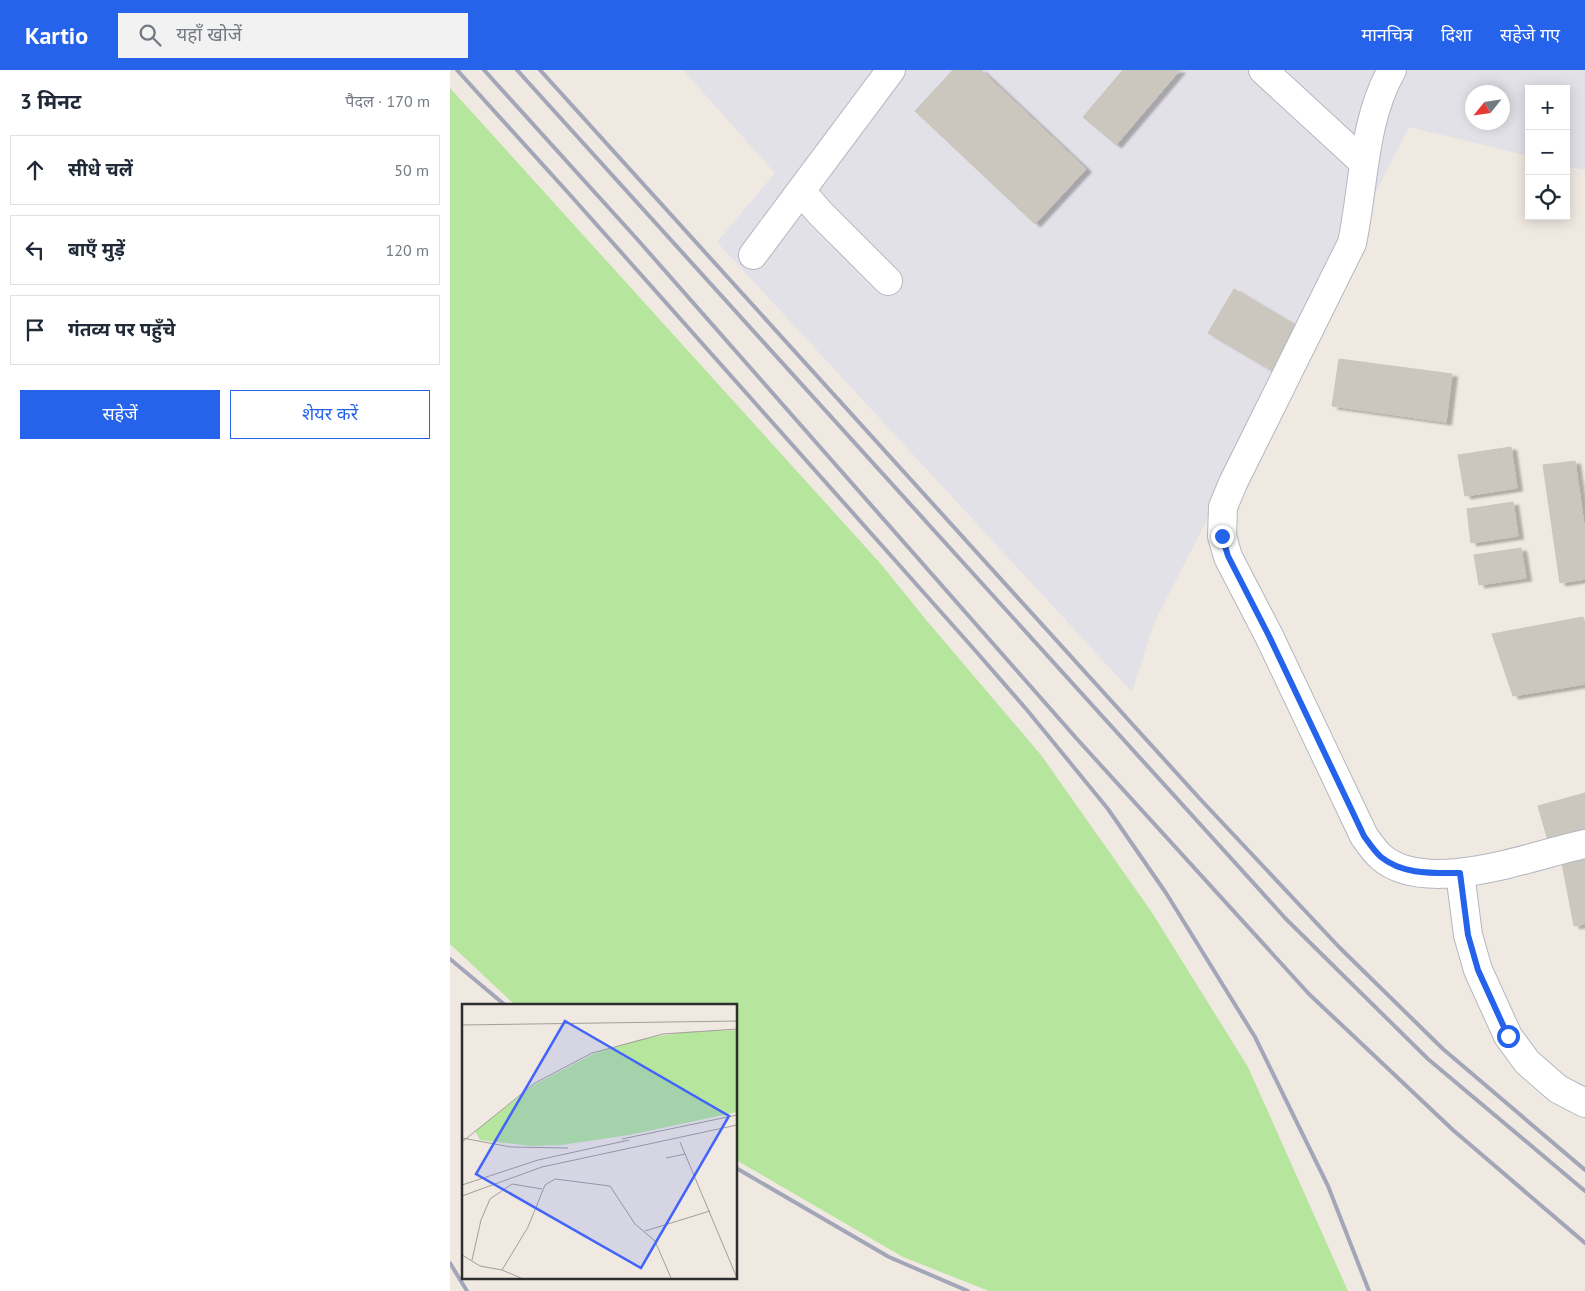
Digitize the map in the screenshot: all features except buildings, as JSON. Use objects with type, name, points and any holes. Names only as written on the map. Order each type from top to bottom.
[{"type":"street","points":[[753,255],[891,70]]},
{"type":"street","points":[[1263,70],[1364,163]]},
{"type":"street","points":[[1392,70],[1373,118],[1352,243],[1222,507],[1222,536],[1228,556],[1269,636],[1364,836],[1381,857],[1401,868],[1428,874],[1460,873],[1526,860],[1560,849],[1585,844]]},
{"type":"street","points":[[801,191],[820,213],[888,281]]},
{"type":"street","points":[[1460,873],[1468,935],[1478,970],[1508,1036],[1527,1062],[1558,1089],[1585,1103]]},
{"type":"shaded area","points":[[683,70],[1585,70],[1585,170],[1570,167],[1570,85],[1525,85],[1525,155],[1409,127],[1154,623],[1132,692],[717,242],[775,173]]},
{"type":"green space","points":[[450,88],[880,563],[1041,755],[1151,911],[1248,1067],[1348,1291],[989,1291],[903,1257],[738,1161],[738,1004],[514,1004],[450,944]]},
{"type":"railway","points":[[457,70],[973,648],[1027,710],[1108,809],[1166,893],[1255,1037],[1328,1186],[1369,1291]]},
{"type":"railway","points":[[484,70],[637,239],[1077,739],[1309,994],[1453,1130],[1585,1243]]},
{"type":"railway","points":[[517,70],[1286,919],[1428,1059],[1585,1191]]},
{"type":"railway","points":[[540,70],[1201,800],[1339,947],[1443,1049],[1585,1170]]},
{"type":"railway","points":[[450,959],[504,1004]]},
{"type":"railway","points":[[738,1169],[889,1257],[968,1291]]},
{"type":"railway","points":[[450,1263],[467,1291]]},
{"type":"route","points":[[1222,536],[1228,556],[1269,636],[1364,836],[1381,857],[1401,868],[1428,874],[1460,873],[1468,935],[1478,970],[1508,1036]]}]
